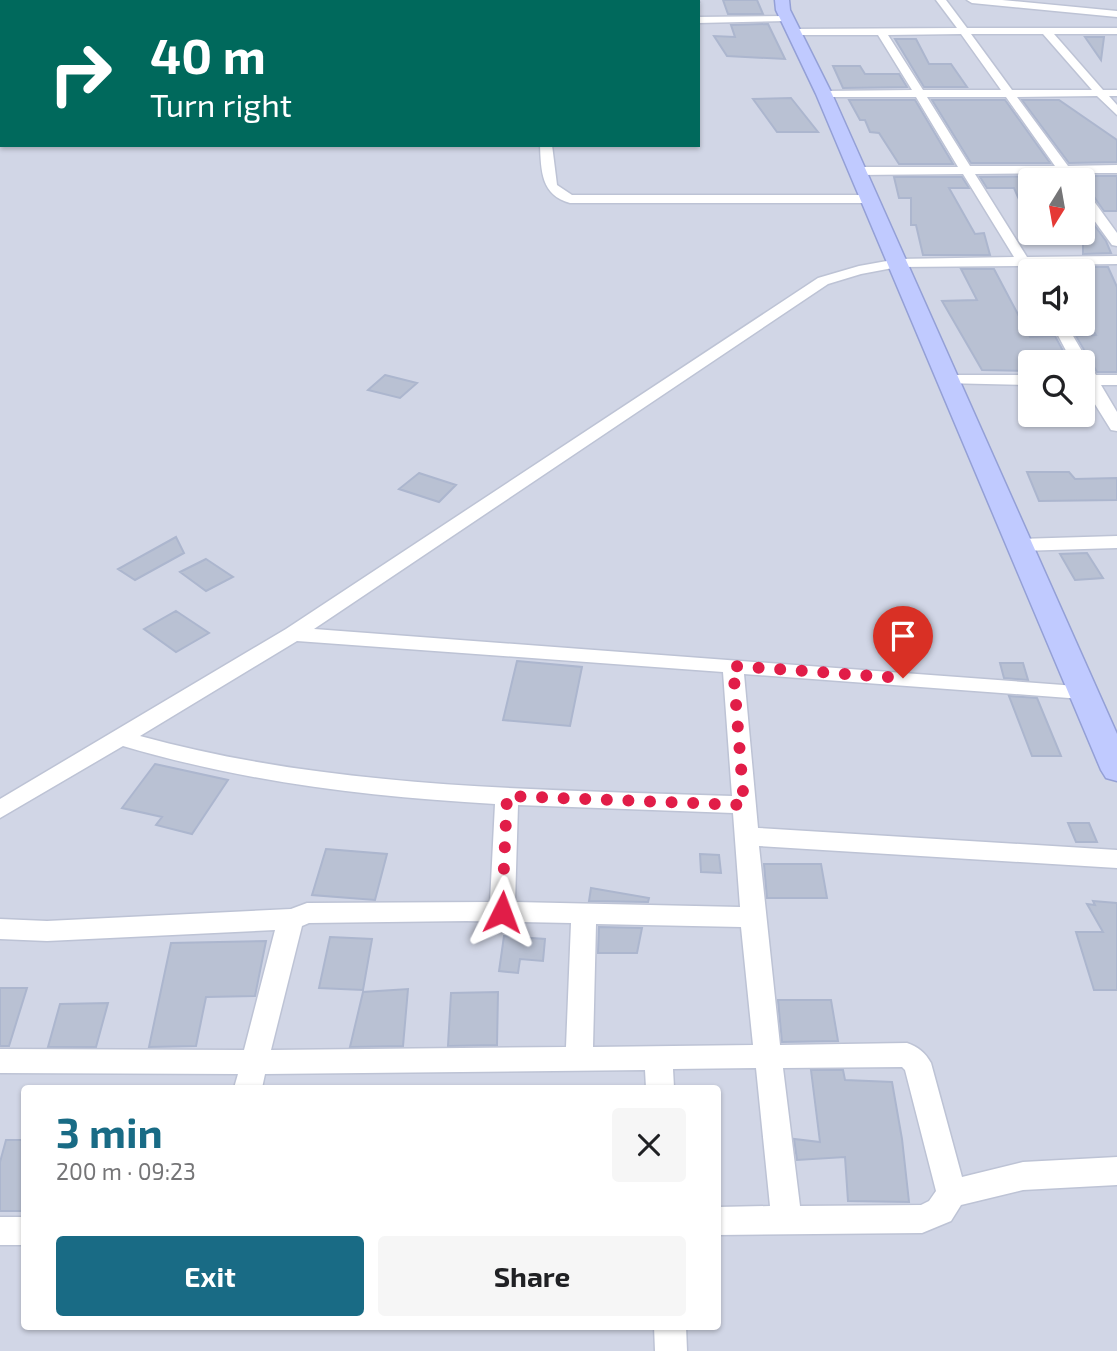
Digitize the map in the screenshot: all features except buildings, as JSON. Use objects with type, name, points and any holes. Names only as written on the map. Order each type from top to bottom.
[{"type":"street","points":[[942,0],[1063,168]]},
{"type":"street","points":[[972,0],[1064,4],[1117,14]]},
{"type":"street","points":[[787,17],[824,94],[1116,765]]},
{"type":"street","points":[[700,18],[787,17],[881,32],[1117,31]]},
{"type":"street","points":[[1046,31],[1117,112]]},
{"type":"street","points":[[881,32],[1022,259]]},
{"type":"street","points":[[824,94],[1117,93]]},
{"type":"street","points":[[546,147],[549,185],[555,193],[570,199],[869,200]]},
{"type":"street","points":[[1096,172],[1117,169]]},
{"type":"street","points":[[857,171],[1018,173]]},
{"type":"street","points":[[1096,214],[1117,242]]},
{"type":"street","points":[[1095,262],[1117,260]]},
{"type":"street","points":[[0,810],[293,634],[823,281],[859,270],[898,263],[1018,267]]},
{"type":"street","points":[[1095,377],[1117,380]]},
{"type":"street","points":[[949,380],[1018,380]]},
{"type":"street","points":[[1095,391],[1117,426]]},
{"type":"street","points":[[1020,544],[1117,542]]},
{"type":"street","points":[[293,634],[1082,692]]},
{"type":"street","points":[[733,666],[753,917],[787,1220]]},
{"type":"street","points":[[120,738],[194,759],[277,775],[507,796],[744,805]]},
{"type":"street","points":[[502,912],[507,796]]},
{"type":"street","points":[[747,836],[1117,859]]},
{"type":"street","points":[[0,929],[47,931],[293,919],[307,913],[502,912],[753,917]]},
{"type":"street","points":[[579,1059],[584,914]]},
{"type":"street","points":[[251,1075],[286,933],[293,919]]},
{"type":"street","points":[[0,1061],[251,1075],[579,1059],[907,1055],[917,1063],[952,1193]]},
{"type":"street","points":[[658,1058],[660,1085]]},
{"type":"street","points":[[721,1221],[922,1219],[940,1211],[952,1193],[1023,1176],[1117,1171]]},
{"type":"street","points":[[0,1231],[21,1231]]},
{"type":"street","points":[[670,1330],[671,1351]]},
{"type":"shaded area","points":[[700,0],[1117,0],[1117,1351],[0,1351],[0,147],[700,147]]},
{"type":"route","points":[[502,912],[507,796],[744,805],[733,666],[903,678]]}]
